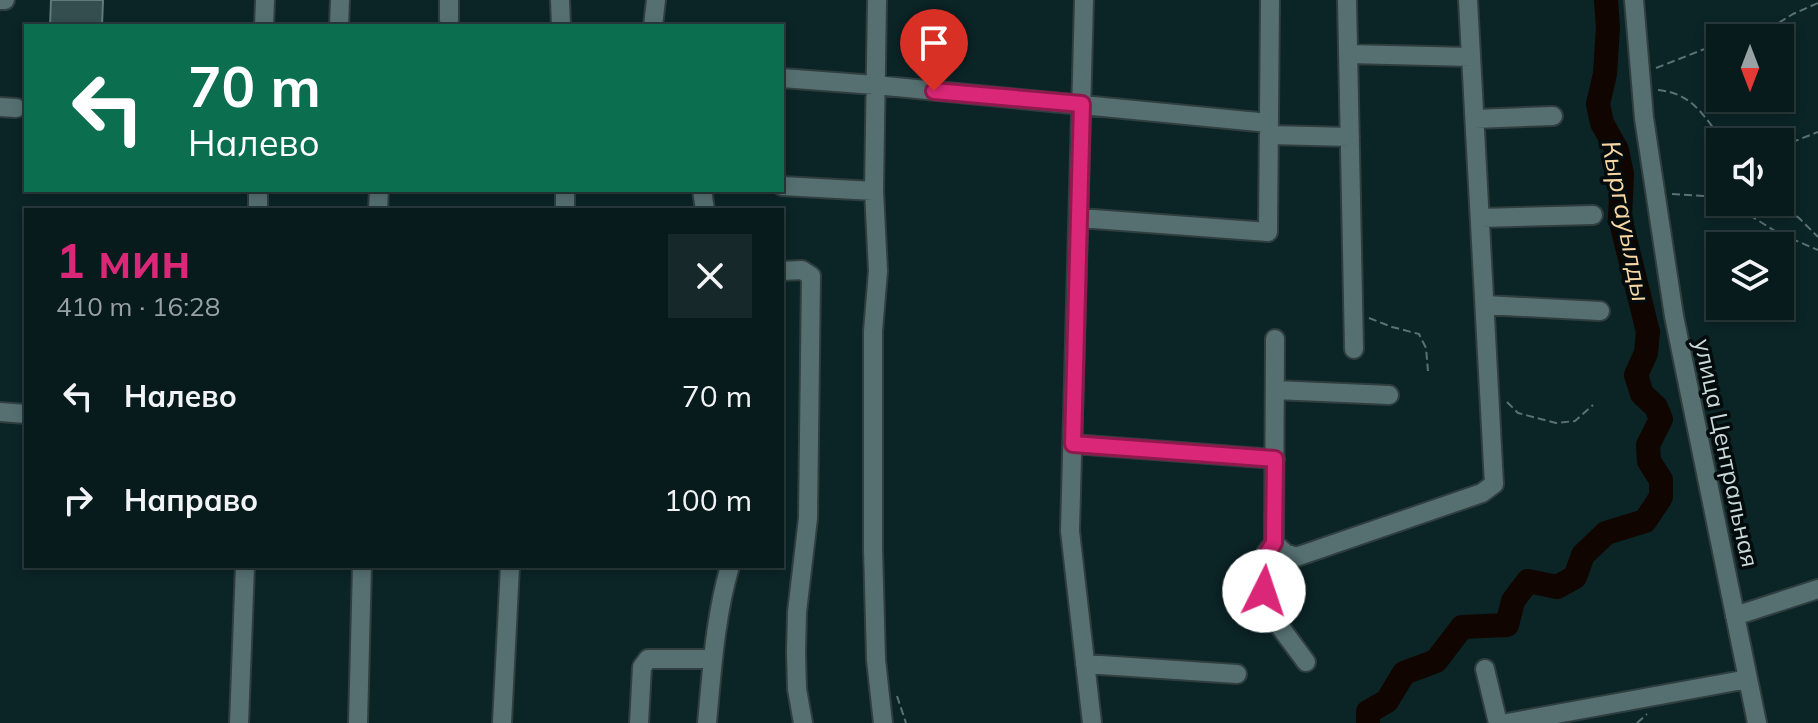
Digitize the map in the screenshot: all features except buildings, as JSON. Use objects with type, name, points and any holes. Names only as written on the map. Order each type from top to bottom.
[{"type":"street","points":[[264,24],[265,0]]},
{"type":"street","points":[[339,24],[340,0]]},
{"type":"street","points":[[449,0],[449,20]]},
{"type":"street","points":[[560,0],[561,24]]},
{"type":"street","points":[[653,24],[656,0]]},
{"type":"street","points":[[877,0],[874,191],[878,271],[873,331],[873,549],[876,660],[883,723]]},
{"type":"street","points":[[1084,0],[1070,531],[1092,723]]},
{"type":"street","points":[[1080,218],[1268,232],[1270,0]]},
{"type":"street","points":[[1347,0],[1354,349]]},
{"type":"street","points":[[1274,543],[1285,553],[1296,557],[1482,493],[1494,484],[1468,0]]},
{"type":"street","name":"улица Центральная","points":[[1634,0],[1654,193],[1674,316],[1757,723]]},
{"type":"street","points":[[1348,54],[1471,57]]},
{"type":"street","points":[[784,78],[1082,104],[1350,137]]},
{"type":"street","points":[[1475,119],[1553,116]]},
{"type":"street","points":[[784,186],[874,191]]},
{"type":"street","points":[[1480,218],[1593,215]]},
{"type":"street","points":[[784,271],[802,270],[811,276],[808,518],[797,625],[797,689],[803,723]]},
{"type":"street","points":[[1485,305],[1600,311]]},
{"type":"street","points":[[1275,339],[1274,543],[1266,553],[1262,573],[1267,609],[1306,662]]},
{"type":"street","points":[[1275,390],[1389,395]]},
{"type":"street","points":[[0,412],[24,414]]},
{"type":"street","points":[[1073,444],[1275,459]]},
{"type":"street","points":[[239,723],[245,568]]},
{"type":"street","points":[[358,723],[362,568]]},
{"type":"street","points":[[502,723],[510,568]]},
{"type":"street","points":[[707,723],[713,659],[729,568]]},
{"type":"street","points":[[1735,616],[1818,589]]},
{"type":"street","points":[[639,723],[642,667],[648,659],[713,659]]},
{"type":"street","points":[[1085,664],[1237,674]]},
{"type":"street","points":[[1485,669],[1498,723]]},
{"type":"street","points":[[1507,723],[1748,679]]},
{"type":"path","points":[[1777,24],[1818,3]]},
{"type":"path","points":[[1640,81],[1706,50]]},
{"type":"path","points":[[1640,81],[1673,91],[1694,103],[1713,128]]},
{"type":"path","points":[[1794,141],[1818,132]]},
{"type":"path","points":[[1654,193],[1706,196]]},
{"type":"path","points":[[1794,214],[1818,237]]},
{"type":"path","points":[[1751,216],[1778,233],[1818,250]]},
{"type":"path","points":[[1353,305],[1371,320],[1419,334],[1426,348],[1428,371]]},
{"type":"path","points":[[1489,384],[1518,413],[1556,423],[1575,421],[1593,405]]},
{"type":"waterway","name":"Кыргауылды","points":[[1368,723],[1368,712],[1387,701],[1404,673],[1436,661],[1462,627],[1507,625],[1513,601],[1528,581],[1557,587],[1575,577],[1583,555],[1606,533],[1645,521],[1661,497],[1661,480],[1649,461],[1648,445],[1661,419],[1656,407],[1642,394],[1636,375],[1646,353],[1648,332],[1620,218],[1622,174],[1617,150],[1602,123],[1598,104],[1605,74],[1606,0]]},
{"type":"route","points":[[934,91],[1082,104],[1073,444],[1275,459],[1274,543],[1266,553],[1262,573],[1264,591]]}]
